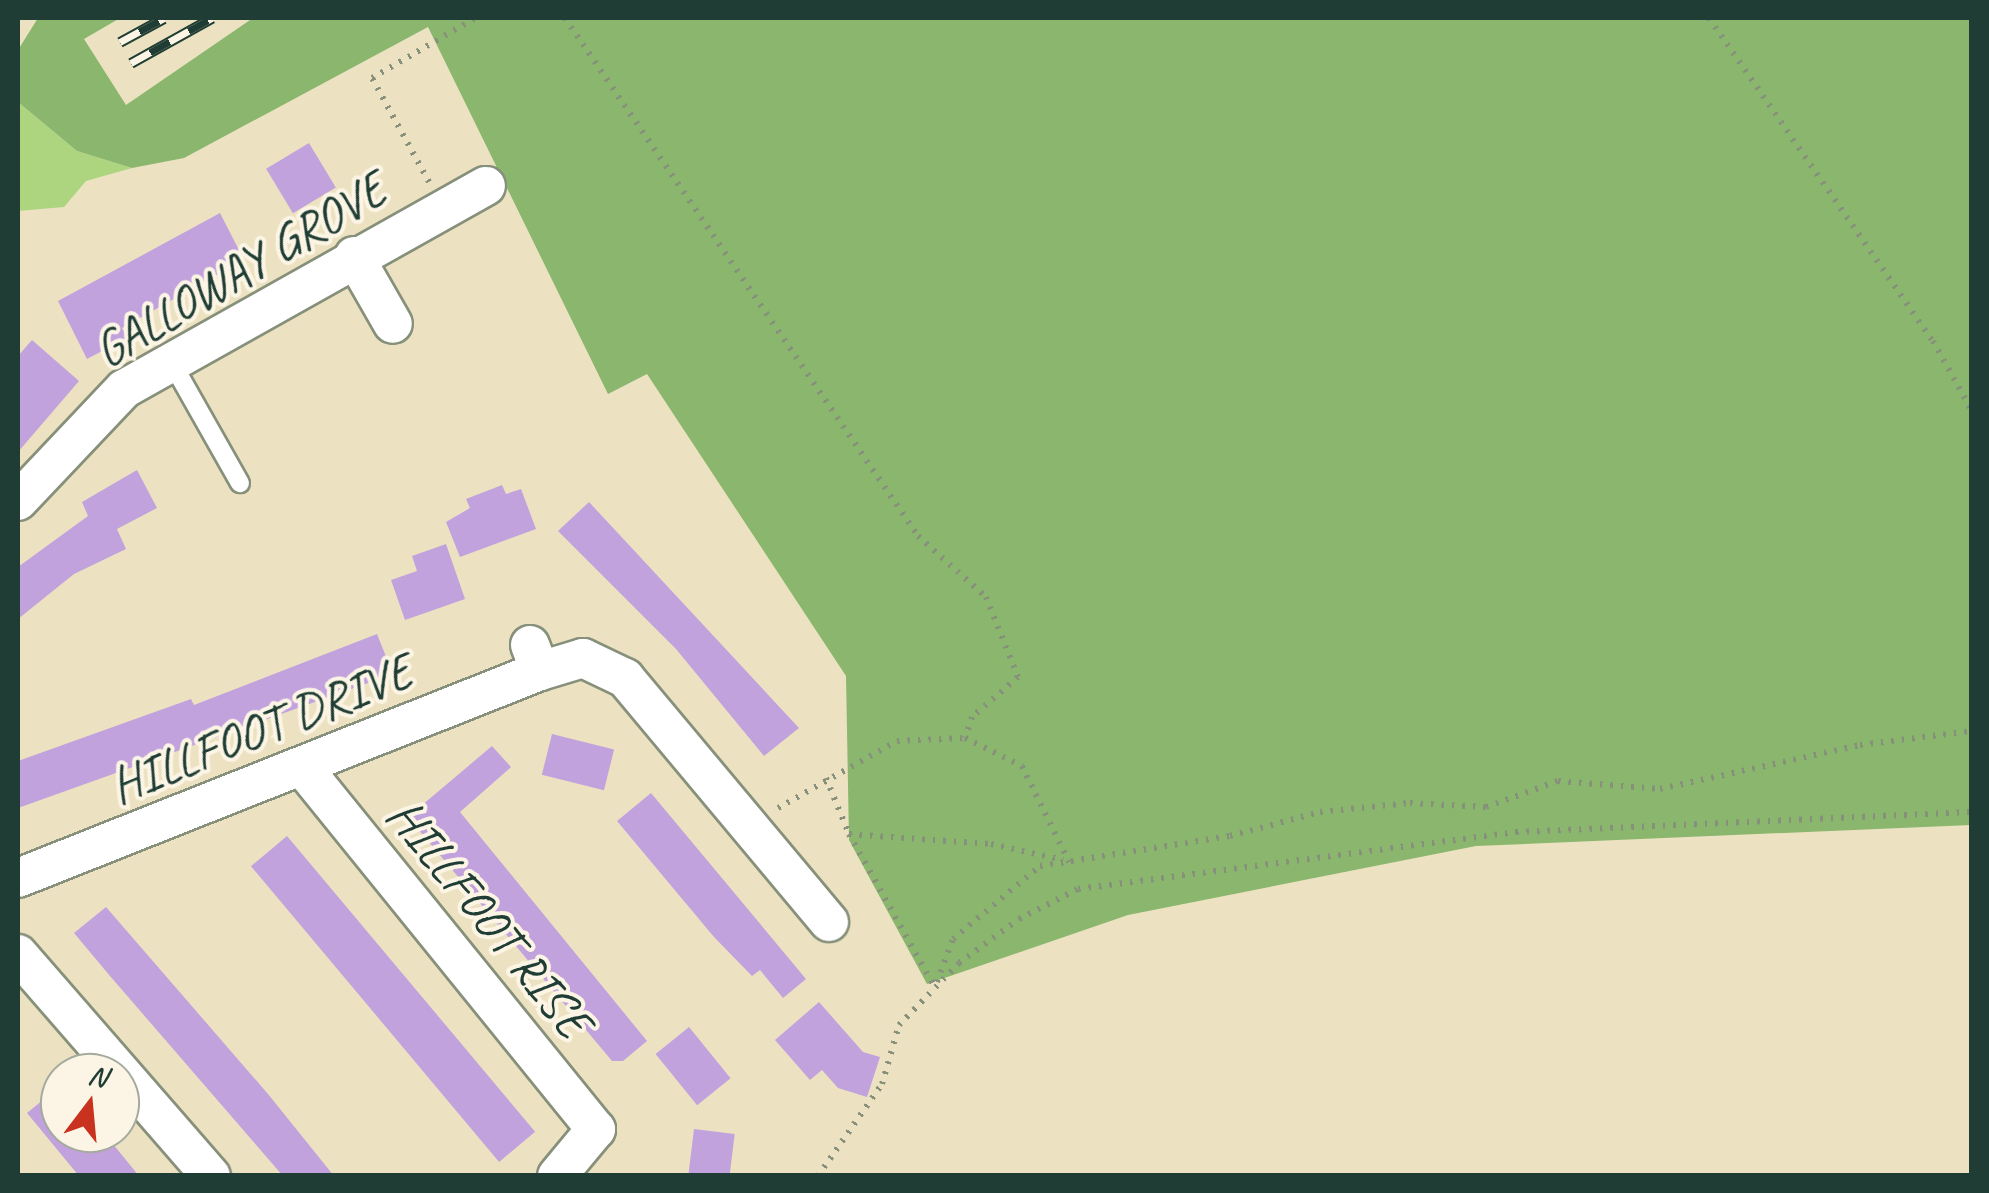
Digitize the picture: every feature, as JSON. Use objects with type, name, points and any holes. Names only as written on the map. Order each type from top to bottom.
[{"type":"street","name":"GALLOWAY GROVE","points":[[18,501],[124,389],[354,256],[486,186]]},
{"type":"street","points":[[354,256],[394,324]]},
{"type":"street","name":"HILLFOOT DRIVE","points":[[18,878],[304,769],[535,658],[582,658],[616,671],[829,922]]},
{"type":"street","name":"HILLFOOT RISE","points":[[304,769],[596,1129],[557,1176]]},
{"type":"street","points":[[18,954],[211,1176]]},
{"type":"lane","points":[[172,362],[240,483]]},
{"type":"path","points":[[444,208],[372,78],[474,18]]},
{"type":"path","points":[[565,18],[918,536],[986,597],[1018,677],[972,717],[965,738]]},
{"type":"path","points":[[1708,18],[1934,341],[1972,411]]},
{"type":"path","points":[[934,988],[954,939],[1040,866],[1230,836],[1320,812],[1410,802],[1486,807],[1558,781],[1660,789],[1860,744],[1972,731]]},
{"type":"path","points":[[737,812],[784,808],[826,778],[896,741],[965,738],[1022,766],[1069,862]]},
{"type":"path","points":[[826,778],[849,834],[934,988]]},
{"type":"path","points":[[818,1176],[882,1084],[899,1025],[934,988],[1019,920],[1078,890],[1516,832],[1972,812]]},
{"type":"path","points":[[849,834],[992,844],[1069,862]]},
{"type":"green space","points":[[38,18],[120,18],[84,39],[126,105],[253,18],[1971,18],[1971,825],[1476,846],[1128,915],[927,984],[849,840],[846,676],[647,374],[608,394],[428,27],[184,158],[132,168],[77,151],[18,102],[18,50]]},
{"type":"green space","points":[[18,102],[77,151],[132,168],[86,181],[64,207],[18,211]]},
{"type":"building","points":[[309,143],[336,188],[293,213],[266,169]]},
{"type":"building","points":[[220,213],[241,254],[230,259],[233,266],[122,328],[127,338],[87,359],[58,301]]},
{"type":"building","points":[[32,340],[79,381],[18,452],[18,356]]},
{"type":"building","points":[[137,470],[157,508],[117,529],[126,549],[74,574],[18,619],[18,567],[88,516],[82,502]]},
{"type":"building","points":[[502,485],[506,494],[521,489],[536,529],[460,557],[446,522],[470,508],[466,499]]},
{"type":"building","points":[[589,502],[799,728],[764,756],[676,649],[558,531]]},
{"type":"building","points":[[446,544],[465,599],[405,620],[391,580],[417,571],[412,556]]},
{"type":"building","points":[[377,634],[393,674],[18,808],[18,761],[191,699],[194,705]]},
{"type":"building","points":[[552,734],[614,749],[604,790],[542,775]]},
{"type":"building","points":[[492,746],[511,767],[460,812],[647,1041],[623,1061],[612,1061],[408,817]]},
{"type":"building","points":[[651,793],[806,979],[783,998],[760,970],[752,976],[714,937],[617,821]]},
{"type":"building","points":[[287,836],[535,1132],[499,1162],[251,866]]},
{"type":"building","points":[[106,907],[334,1176],[283,1176],[110,976],[74,933]]},
{"type":"building","points":[[819,1002],[863,1052],[880,1057],[867,1097],[838,1088],[822,1070],[810,1080],[775,1040]]},
{"type":"building","points":[[689,1027],[731,1078],[697,1105],[656,1054]]},
{"type":"building","points":[[40,1102],[40,1129],[27,1113]]},
{"type":"building","points":[[694,1129],[735,1134],[730,1176],[688,1176]]},
{"type":"building","points":[[60,1153],[120,1153],[139,1176],[79,1176]]},
{"type":"railway","points":[[120,42],[164,18]]},
{"type":"railway","points":[[131,63],[212,18]]}]
